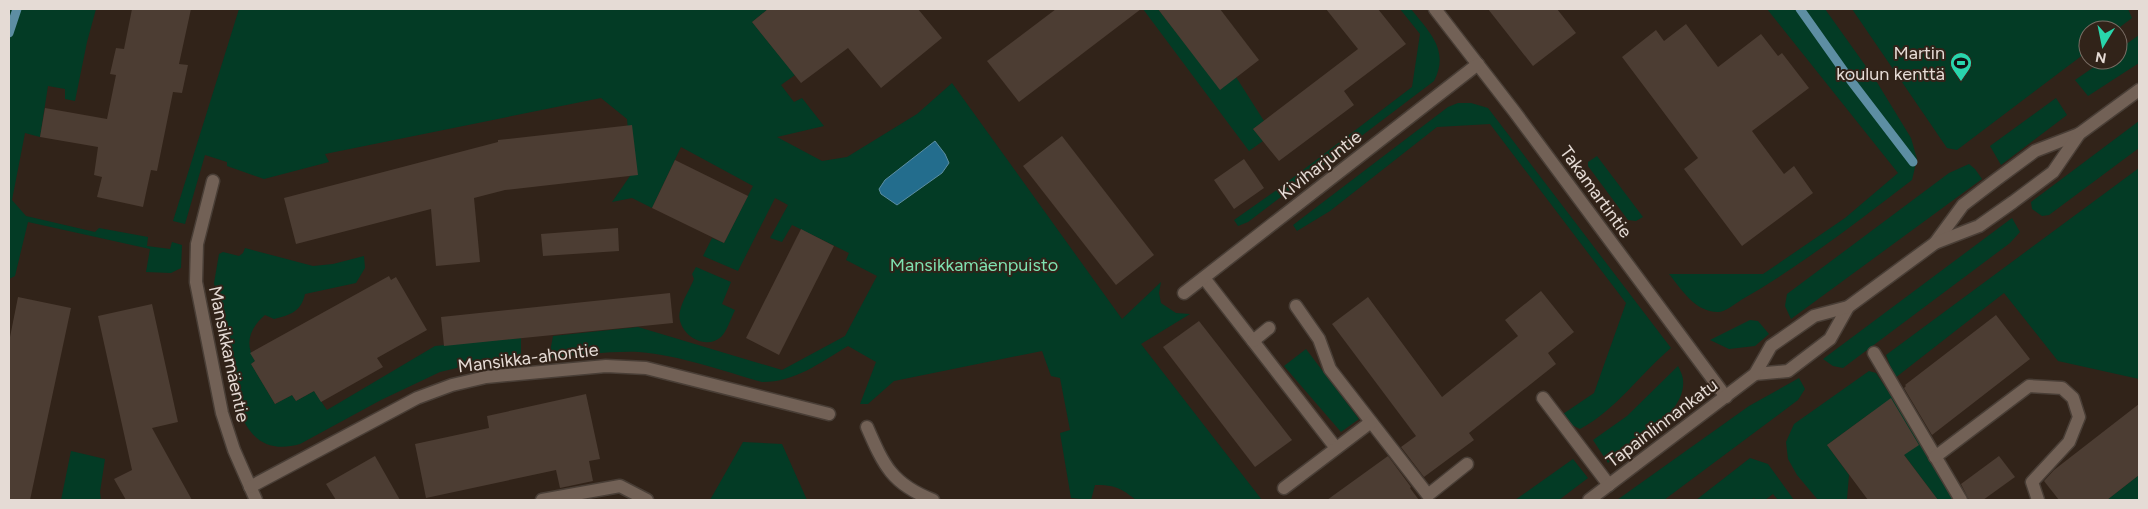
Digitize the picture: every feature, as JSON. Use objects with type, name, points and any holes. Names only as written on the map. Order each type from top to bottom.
[{"type":"street","name":"Takamartintie","points":[[1435,9],[1726,397]]},
{"type":"street","name":"Kiviharjuntie","points":[[1184,293],[1478,64]]},
{"type":"street","name":"Tapainlinnankatu","points":[[1935,243],[1963,204],[2036,151],[2079,134],[2139,90]]},
{"type":"street","name":"Tapainlinnankatu","points":[[1589,500],[1755,374],[1771,346],[1814,316],[1848,307],[1935,243],[1979,226],[2014,202],[2053,172],[2079,134]]},
{"type":"street","name":"Mansikkamäentie","points":[[213,181],[197,244],[196,282],[222,413],[234,450],[256,500]]},
{"type":"street","points":[[1204,278],[1336,448]]},
{"type":"street","points":[[1296,306],[1320,339],[1330,369],[1428,495],[1467,464]]},
{"type":"street","name":"Tapainlinnankatu","points":[[1755,374],[1788,371],[1830,339],[1848,307]]},
{"type":"street","points":[[1253,341],[1269,328]]},
{"type":"street","points":[[1874,353],[1961,500]]},
{"type":"street","name":"Mansikka-ahontie","points":[[250,487],[417,398],[452,385],[486,377],[606,366],[646,368],[829,414]]},
{"type":"street","points":[[1935,458],[2029,386],[2062,388],[2073,398],[2079,417],[2069,442],[2032,482],[2038,500]]},
{"type":"street","points":[[1544,398],[1609,485]]},
{"type":"street","points":[[1284,488],[1371,422]]},
{"type":"street","points":[[867,427],[877,450],[892,475],[912,492],[933,500]]},
{"type":"street","points":[[542,500],[620,486],[647,500]]},
{"type":"green space","points":[[9,9],[96,9],[75,101],[65,99],[65,89],[48,86],[40,137],[25,133],[12,200],[26,216],[95,232],[99,228],[148,237],[147,246],[170,249],[172,242],[182,245],[181,268],[171,273],[146,272],[150,249],[28,222],[15,276],[9,279]]},
{"type":"green space","name":"Mansikkamäenpuisto","points":[[239,9],[768,9],[752,22],[795,75],[781,85],[794,102],[802,98],[824,126],[777,137],[822,161],[847,157],[917,114],[952,83],[1122,319],[1161,282],[1159,293],[1161,303],[1176,313],[1190,314],[1141,344],[1262,500],[1136,500],[1117,488],[1095,485],[1091,500],[1071,498],[1060,433],[1070,430],[1060,378],[1051,376],[1042,351],[894,381],[868,404],[860,404],[876,362],[848,346],[797,375],[786,379],[762,382],[670,356],[639,352],[617,352],[552,358],[550,352],[553,336],[638,327],[782,370],[845,336],[877,276],[846,260],[849,253],[792,225],[782,242],[770,238],[788,205],[775,198],[738,271],[703,256],[712,238],[724,243],[753,186],[681,147],[652,208],[632,198],[612,202],[632,173],[627,119],[601,98],[325,154],[329,162],[264,179],[227,166],[227,162],[205,155],[185,224],[173,221]]},
{"type":"green space","points":[[1143,9],[1158,9],[1220,89],[1236,77],[1264,121],[1253,129],[1263,141],[1249,151]]},
{"type":"green space","points":[[1400,9],[1411,9],[1435,42],[1440,60],[1434,81],[1248,222],[1238,226],[1234,220],[1278,189],[1412,87],[1420,34]]},
{"type":"green space","points":[[1767,9],[1825,9],[1875,79],[1911,138],[1917,159],[1912,180],[1850,227],[1764,287],[1721,312],[1710,311],[1702,308],[1690,299],[1669,274],[1763,274],[1845,218],[1898,173]]},
{"type":"green space","name":"Martin koulun kenttä","points":[[1852,9],[2128,9],[2132,18],[2128,21],[2078,20],[2078,59],[1957,150],[1947,148]]},
{"type":"green space","points":[[2139,35],[2139,63],[2088,96],[2075,80],[2090,70],[2128,70],[2128,43]]},
{"type":"green space","points":[[2056,98],[2067,115],[2001,165],[1990,146]]},
{"type":"green space","points":[[1458,103],[1471,103],[1488,108],[1671,348],[1605,412],[1580,429],[1572,425],[1563,414],[1594,393],[1626,303],[1490,124],[1437,127],[1330,211],[1297,231],[1293,225],[1448,107]]},
{"type":"green space","points":[[2139,121],[2139,148],[2049,215],[2042,216],[2032,209],[2031,202]]},
{"type":"green space","points":[[1597,156],[1643,217],[1636,221],[1628,220],[1588,166],[1588,162]]},
{"type":"green space","points":[[1969,164],[1982,179],[1791,319],[1785,306],[1787,294],[1949,173]]},
{"type":"green space","points":[[2139,168],[2139,379],[2058,361],[2004,293],[1895,378],[1886,355]]},
{"type":"green space","points":[[2012,218],[2020,232],[2010,243],[1843,368],[1833,366],[1823,359]]},
{"type":"green space","points":[[245,248],[313,266],[333,264],[364,256],[365,268],[356,283],[305,294],[301,305],[294,312],[274,319],[265,315],[252,331],[249,342],[255,361],[251,364],[275,404],[292,395],[296,401],[314,391],[327,410],[435,346],[521,338],[521,360],[465,366],[440,372],[381,400],[300,444],[278,447],[269,445],[254,436],[239,409],[214,283],[219,254],[223,252],[239,256]]},
{"type":"green space","points":[[696,267],[731,282],[722,304],[735,310],[721,337],[714,341],[699,341],[692,338],[682,326],[680,319],[681,307],[694,279],[692,274]]},
{"type":"green space","points":[[1750,320],[1758,321],[1769,334],[1755,346],[1729,349],[1710,340]]},
{"type":"green space","points":[[1306,349],[1359,419],[1341,432],[1284,366]]},
{"type":"green space","points":[[1678,366],[1683,380],[1682,392],[1676,404],[1656,428],[1608,463],[1593,440],[1627,416]]},
{"type":"green space","points":[[1869,371],[1876,373],[1954,500],[1938,500],[1872,412],[1827,445],[1849,475],[1847,499],[1818,500],[1797,475],[1788,459],[1786,442],[1794,424]]},
{"type":"green space","points":[[1799,378],[1805,389],[1798,400],[1664,500],[1617,500],[1749,406]]},
{"type":"green space","points":[[743,442],[782,444],[807,500],[710,500]]},
{"type":"green space","points":[[71,451],[105,459],[100,492],[101,500],[61,500]]},
{"type":"green space","points":[[1750,458],[1768,464],[1794,500],[1778,500],[1773,494],[1765,500],[1756,500],[1754,498],[1751,500],[1696,500]]},
{"type":"green space","points":[[1573,459],[1588,478],[1559,500],[1515,500]]},
{"type":"green space","points":[[2139,475],[2139,500],[2107,500]]},
{"type":"water","points":[[935,141],[949,163],[942,173],[897,205],[881,194],[879,189],[885,180]]},
{"type":"building","points":[[132,9],[191,9],[179,64],[188,65],[182,93],[173,92],[157,171],[151,170],[143,207],[97,197],[102,177],[94,175],[98,147],[40,137],[45,108],[107,119],[116,75],[110,74],[116,48],[124,49]]},
{"type":"building","points":[[768,9],[918,9],[942,38],[881,88],[848,48],[801,83],[752,22]]},
{"type":"building","points":[[1056,9],[1141,9],[1019,102],[987,61]]},
{"type":"building","points":[[1158,9],[1220,9],[1259,60],[1220,90]]},
{"type":"building","points":[[1326,9],[1378,9],[1406,44],[1344,91],[1354,105],[1279,161],[1253,129],[1358,49]]},
{"type":"building","points":[[1488,9],[1557,9],[1576,33],[1533,66]]},
{"type":"building","points":[[1686,24],[1718,67],[1761,34],[1778,56],[1782,53],[1809,88],[1752,131],[1784,174],[1794,166],[1813,193],[1742,246],[1684,169],[1698,158],[1622,57],[1656,30],[1664,41]]},
{"type":"building","points":[[632,125],[638,175],[505,190],[474,198],[480,262],[436,266],[431,209],[296,244],[284,198],[498,142],[498,140]]},
{"type":"building","points":[[1062,136],[1154,255],[1116,285],[1023,166]]},
{"type":"building","points":[[1244,159],[1264,188],[1234,209],[1214,180]]},
{"type":"building","points":[[675,160],[748,196],[724,243],[652,208]]},
{"type":"building","points":[[618,228],[619,251],[543,256],[541,234]]},
{"type":"building","points":[[801,229],[834,246],[779,355],[746,338]]},
{"type":"building","points":[[389,276],[391,280],[396,277],[427,330],[377,358],[383,367],[321,402],[314,391],[296,401],[292,395],[275,404],[251,364],[255,361],[250,353]]},
{"type":"building","points":[[1541,291],[1574,332],[1548,353],[1556,364],[1469,433],[1474,440],[1424,477],[1401,447],[1416,436],[1332,324],[1368,297],[1442,397],[1518,336],[1505,320]]},
{"type":"building","points":[[670,293],[673,323],[444,346],[441,317]]},
{"type":"building","points":[[18,297],[71,308],[30,500],[9,500],[9,342]]},
{"type":"building","points":[[152,304],[178,422],[152,428],[192,500],[126,500],[114,479],[132,470],[98,316]]},
{"type":"building","points":[[1996,315],[2030,359],[1932,435],[1904,388],[1905,385]]},
{"type":"building","points":[[1199,321],[1292,440],[1255,467],[1163,347]]},
{"type":"building","points":[[586,394],[600,459],[589,461],[593,481],[560,488],[556,470],[426,498],[415,444],[489,428],[487,416]]},
{"type":"building","points":[[1891,398],[1919,445],[1904,455],[1938,500],[1868,500],[1827,445]]},
{"type":"building","points":[[2139,404],[2139,475],[2107,500],[2059,500],[2044,481],[2054,470]]},
{"type":"building","points":[[375,456],[400,500],[336,500],[326,484]]},
{"type":"building","points":[[1388,456],[1419,500],[1327,500]]},
{"type":"building","points":[[1999,456],[2015,477],[1983,500],[1969,500],[1961,484]]},
{"type":"waterway","points":[[9,33],[17,9]]},
{"type":"waterway","points":[[1800,9],[1851,81],[1913,162]]},
{"type":"place","name":"Martin koulun kenttä","points":[[1961,82]]}]
